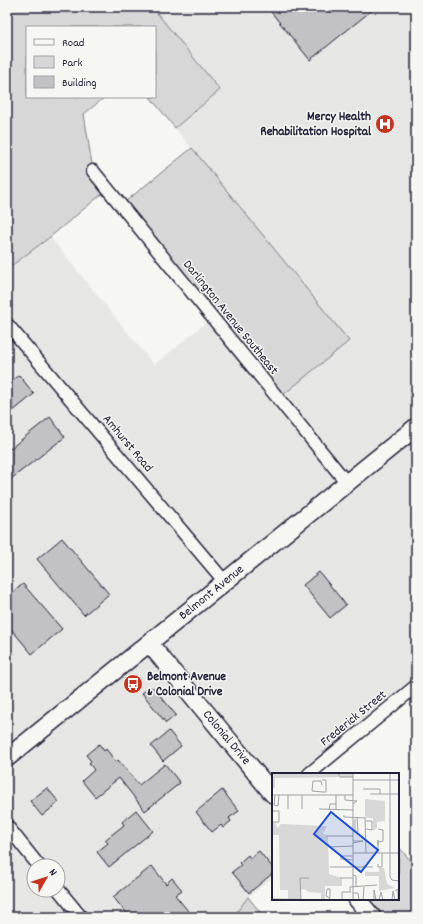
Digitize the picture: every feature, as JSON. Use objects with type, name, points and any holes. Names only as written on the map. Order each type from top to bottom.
[{"type":"main road","name":"Belmont Avenue","points":[[7,758],[416,427]]},
{"type":"main road","name":"Colonial Drive","points":[[149,643],[272,793]]},
{"type":"main road","points":[[358,900],[372,917]]},
{"type":"street","name":"Darlington Avenue Southeast","points":[[93,171],[347,483]]},
{"type":"street","name":"Amhurst Road","points":[[7,324],[225,582]]},
{"type":"street","name":"Frederick Street","points":[[310,773],[416,686]]},
{"type":"street","points":[[7,826],[33,858]]},
{"type":"street","points":[[65,898],[81,917]]},
{"type":"shaded area","points":[[152,7],[416,7],[416,686],[310,773],[272,773],[272,878],[248,897],[233,917],[7,917],[7,269],[50,237],[154,365],[212,318],[349,341],[175,128],[220,90]]},
{"type":"green space","points":[[7,7],[152,7],[220,90],[175,128],[151,98],[156,98],[156,26],[26,26],[26,98],[104,98],[84,114],[93,171],[108,189],[50,237],[7,269]]},
{"type":"green space","points":[[192,148],[349,341],[278,399],[121,205]]},
{"type":"green space","points":[[399,847],[416,867],[416,917],[372,917],[358,900],[399,900]]},
{"type":"green space","points":[[248,897],[264,917],[233,917]]},
{"type":"building","points":[[267,7],[376,7],[310,60]]},
{"type":"building","points":[[19,375],[34,394],[7,416],[7,384]]},
{"type":"building","points":[[50,417],[65,437],[7,482],[7,451]]},
{"type":"building","points":[[62,538],[109,594],[84,615],[37,559]]},
{"type":"building","points":[[319,572],[346,605],[330,618],[303,585]]},
{"type":"building","points":[[23,584],[62,629],[32,654],[7,624],[7,597]]},
{"type":"building","points":[[149,688],[154,688],[176,715],[166,723],[142,693]]},
{"type":"building","points":[[169,731],[181,746],[163,761],[151,746]]},
{"type":"building","points":[[99,744],[104,751],[106,749],[116,762],[118,760],[139,785],[165,764],[180,783],[145,811],[119,778],[95,797],[82,781],[94,770],[89,763],[91,761],[86,755]]},
{"type":"building","points":[[47,788],[59,802],[42,816],[30,801]]},
{"type":"building","points":[[222,790],[239,811],[229,818],[231,821],[223,828],[221,825],[212,832],[196,812]]},
{"type":"building","points":[[136,810],[153,831],[109,867],[97,852],[108,843],[105,840],[124,825],[122,822]]},
{"type":"building","points":[[259,851],[272,867],[272,874],[249,893],[232,872],[241,865],[239,863],[248,855],[250,858]]},
{"type":"building","points":[[152,866],[166,884],[172,878],[182,890],[175,895],[193,917],[130,917],[113,897]]},
{"type":"place","name":"Mercy Health Rehabilitation Hospital","points":[[385,124]]},
{"type":"place","name":"Belmont Avenue & Colonial Drive","points":[[133,684]]}]
